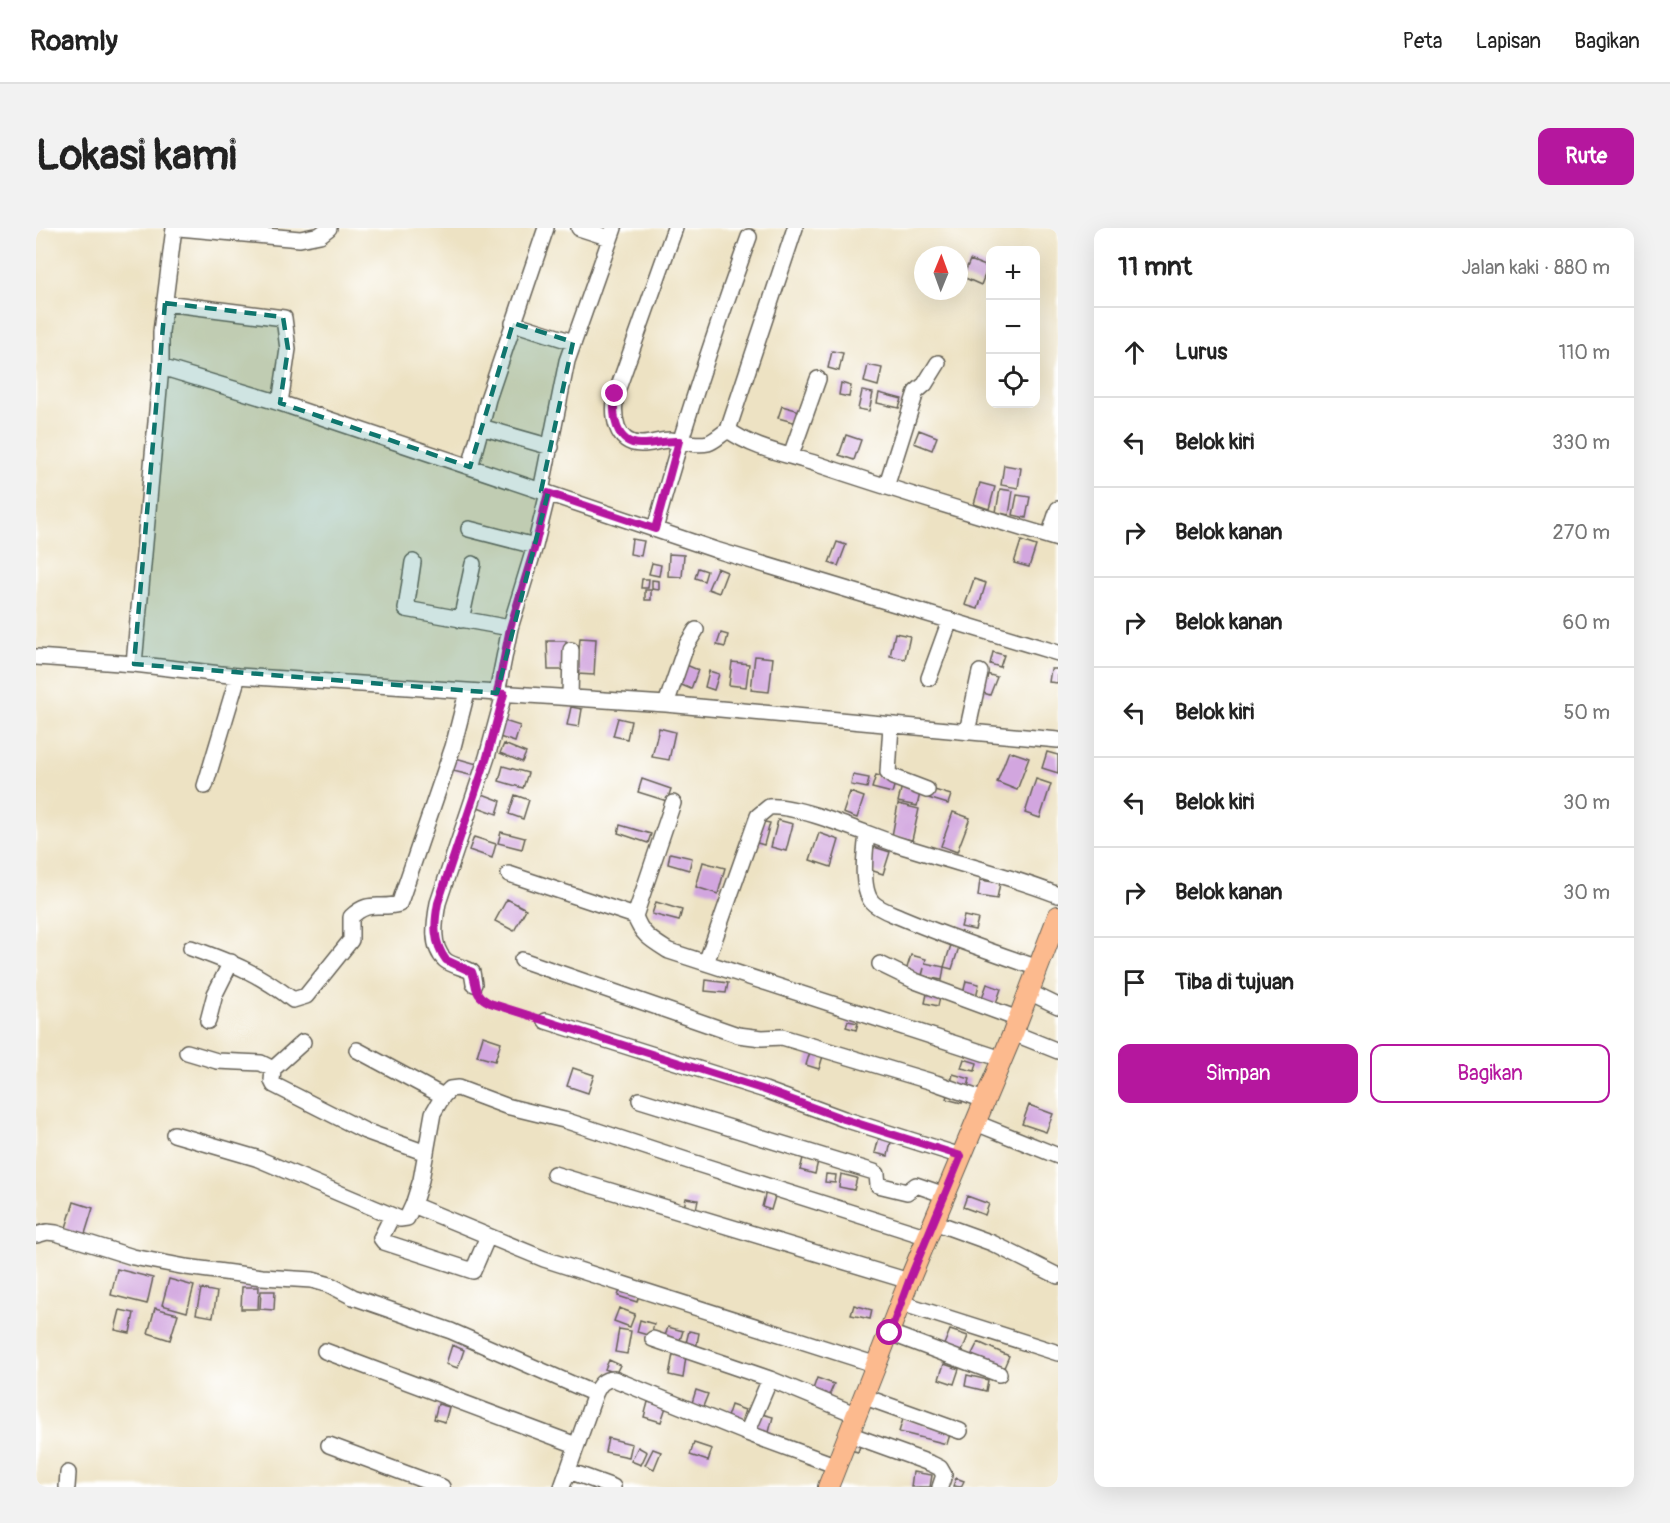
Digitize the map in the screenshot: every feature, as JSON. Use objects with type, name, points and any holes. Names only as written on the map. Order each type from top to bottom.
[{"type":"main road","points":[[828,1487],[909,1281],[984,1100],[1029,992],[1047,960],[1058,916]]},
{"type":"street","points":[[134,664],[161,367],[161,333],[174,228]]},
{"type":"street","points":[[179,228],[300,239],[320,235],[329,228]]},
{"type":"street","points":[[470,467],[488,399],[546,228]]},
{"type":"street","points":[[474,984],[472,972],[446,960],[440,953],[436,942],[435,922],[438,903],[487,757],[510,628],[535,546],[560,396],[573,342],[612,233],[579,228]]},
{"type":"street","points":[[675,228],[615,394],[614,404],[618,429],[628,442],[639,444],[659,441],[707,443],[728,430],[795,228]]},
{"type":"street","points":[[655,529],[679,441],[749,237]]},
{"type":"street","points":[[165,303],[284,318],[288,349],[280,403]]},
{"type":"street","points":[[513,323],[573,342]]},
{"type":"street","points":[[886,487],[916,392],[925,384],[938,363]]},
{"type":"street","points":[[161,367],[280,403],[716,550],[1058,653]]},
{"type":"street","points":[[791,455],[818,379]]},
{"type":"street","points":[[481,427],[551,447]]},
{"type":"street","points":[[728,430],[742,441],[1054,538],[1058,509]]},
{"type":"street","points":[[469,530],[535,546]]},
{"type":"street","points":[[413,562],[406,609],[510,628]]},
{"type":"street","points":[[461,620],[473,564]]},
{"type":"street","points":[[930,678],[950,620]]},
{"type":"street","points":[[666,704],[686,646],[696,630]]},
{"type":"street","points":[[570,698],[571,650]]},
{"type":"street","points":[[36,657],[134,664],[238,676],[666,704],[1058,740]]},
{"type":"street","points":[[967,732],[981,672]]},
{"type":"street","points":[[205,786],[238,676]]},
{"type":"street","points":[[191,948],[231,962],[268,981],[293,1000],[306,996],[351,940],[351,917],[367,906],[399,904],[453,747],[467,692]]},
{"type":"street","points":[[891,725],[888,773],[927,790]]},
{"type":"street","points":[[673,803],[634,916],[641,931],[669,951],[1002,1059]]},
{"type":"street","points":[[706,963],[760,812],[769,807],[780,807],[819,817],[1019,880],[1058,895]]},
{"type":"street","points":[[867,834],[864,857],[866,886],[871,902],[933,931],[1047,960]]},
{"type":"street","points":[[509,874],[634,916]]},
{"type":"street","points":[[522,960],[738,1035],[762,1038],[782,1037],[936,1083],[984,1100]]},
{"type":"street","points":[[208,1021],[215,994],[231,962]]},
{"type":"street","points":[[880,964],[1015,1026],[1058,1051]]},
{"type":"street","points":[[1029,992],[1058,1006]]},
{"type":"street","points":[[546,1021],[765,1090],[961,1156]]},
{"type":"street","points":[[303,1042],[273,1069],[274,1085],[365,1131],[426,1153]]},
{"type":"street","points":[[357,1050],[443,1096]]},
{"type":"street","points":[[187,1052],[217,1061],[261,1063],[273,1069]]},
{"type":"street","points":[[174,1134],[256,1158],[404,1219],[413,1205],[433,1113],[443,1096],[453,1088],[463,1089],[506,1106],[564,1120],[701,1165],[931,1229],[993,1243],[1058,1276]]},
{"type":"street","points":[[640,1100],[874,1172],[877,1174],[878,1185],[887,1189],[907,1192],[916,1185],[945,1195]]},
{"type":"street","points":[[976,1123],[1058,1156]]},
{"type":"street","points":[[554,1174],[909,1281]]},
{"type":"street","points":[[413,1205],[544,1259],[877,1365]]},
{"type":"street","points":[[392,1216],[381,1238],[384,1242],[473,1271],[488,1236]]},
{"type":"street","points":[[36,1235],[46,1232],[56,1233],[133,1257],[186,1267],[262,1277],[312,1280],[330,1285],[353,1297],[451,1331],[595,1394]]},
{"type":"street","points":[[902,1303],[1058,1353]]},
{"type":"street","points":[[890,1333],[999,1374]]},
{"type":"street","points":[[653,1339],[770,1379],[861,1406],[960,1431]]},
{"type":"street","points":[[325,1351],[576,1445]]},
{"type":"street","points":[[562,1487],[595,1394],[605,1380],[614,1379],[747,1433],[837,1466]]},
{"type":"street","points":[[747,1433],[770,1379]]},
{"type":"street","points":[[849,1434],[940,1468],[944,1475],[940,1487]]},
{"type":"street","points":[[329,1445],[442,1487]]},
{"type":"street","points":[[569,1471],[613,1487]]},
{"type":"path","points":[[474,984],[479,995],[490,1003],[546,1021]]},
{"type":"highlighted area","points":[[165,303],[283,317],[288,349],[280,403],[470,467],[513,323],[573,342],[541,491],[548,493],[497,693],[134,664]]},
{"type":"building","points":[[970,260],[986,266],[981,285],[968,279]]},
{"type":"building","points":[[832,351],[843,353],[839,371],[828,368]]},
{"type":"building","points":[[868,365],[882,368],[878,386],[864,382]]},
{"type":"building","points":[[841,383],[851,386],[849,397],[839,395]]},
{"type":"building","points":[[862,391],[873,393],[869,411],[858,409]]},
{"type":"building","points":[[879,393],[902,399],[899,408],[877,403]]},
{"type":"building","points":[[782,406],[800,411],[797,423],[778,418]]},
{"type":"building","points":[[919,430],[937,437],[932,450],[914,443]]},
{"type":"building","points":[[846,435],[861,440],[854,460],[839,455]]},
{"type":"building","points":[[1004,465],[1021,468],[1018,488],[1001,485]]},
{"type":"building","points":[[980,483],[995,487],[989,509],[974,504]]},
{"type":"building","points":[[1000,489],[1013,491],[1009,515],[996,512]]},
{"type":"building","points":[[1017,495],[1030,497],[1026,518],[1013,515]]},
{"type":"building","points":[[632,539],[644,541],[641,556],[630,554]]},
{"type":"building","points":[[1021,541],[1036,546],[1029,567],[1014,563]]},
{"type":"building","points":[[837,542],[846,545],[838,566],[829,563]]},
{"type":"building","points":[[669,554],[684,555],[682,577],[668,576]]},
{"type":"building","points":[[652,563],[661,565],[659,576],[649,574]]},
{"type":"building","points":[[698,568],[707,571],[704,581],[695,578]]},
{"type":"building","points":[[717,568],[727,572],[719,593],[708,589]]},
{"type":"building","points":[[642,579],[649,579],[648,588],[641,588]]},
{"type":"building","points":[[974,579],[986,583],[978,609],[965,605]]},
{"type":"building","points":[[652,580],[659,581],[659,590],[652,589]]},
{"type":"building","points":[[645,590],[651,590],[651,600],[645,600]]},
{"type":"building","points":[[721,633],[728,635],[725,647],[717,645]]},
{"type":"building","points":[[895,633],[910,636],[905,659],[890,656]]},
{"type":"building","points":[[580,638],[596,639],[594,675],[577,674]]},
{"type":"building","points":[[547,641],[566,641],[566,670],[548,670]]},
{"type":"building","points":[[993,652],[1004,655],[1000,667],[990,664]]},
{"type":"building","points":[[755,656],[773,658],[769,692],[751,690]]},
{"type":"building","points":[[732,662],[749,664],[746,687],[729,685]]},
{"type":"building","points":[[684,664],[698,670],[691,689],[677,683]]},
{"type":"building","points":[[1051,669],[1058,669],[1058,683],[1049,682]]},
{"type":"building","points":[[709,671],[719,674],[714,690],[705,687]]},
{"type":"building","points":[[983,673],[997,677],[990,695],[977,691]]},
{"type":"building","points":[[571,707],[582,709],[579,727],[567,725]]},
{"type":"building","points":[[618,718],[631,721],[627,739],[613,736]]},
{"type":"building","points":[[501,720],[520,726],[515,742],[496,736]]},
{"type":"building","points":[[659,728],[675,732],[669,760],[652,757]]},
{"type":"building","points":[[504,744],[526,753],[522,762],[500,753]]},
{"type":"building","points":[[1009,751],[1029,758],[1017,790],[997,782]]},
{"type":"building","points":[[1047,752],[1058,755],[1058,773],[1042,768]]},
{"type":"building","points":[[452,757],[477,764],[474,776],[449,770]]},
{"type":"building","points":[[503,766],[528,773],[523,788],[499,781]]},
{"type":"building","points":[[853,775],[869,778],[867,788],[851,785]]},
{"type":"building","points":[[876,775],[896,780],[892,793],[872,788]]},
{"type":"building","points":[[642,779],[671,789],[667,801],[638,792]]},
{"type":"building","points":[[1036,779],[1051,784],[1040,818],[1025,813]]},
{"type":"building","points":[[902,785],[921,789],[917,806],[898,802]]},
{"type":"building","points":[[931,789],[951,795],[948,804],[928,798]]},
{"type":"building","points":[[850,792],[864,797],[857,818],[843,813]]},
{"type":"building","points":[[480,793],[501,801],[497,814],[475,806]]},
{"type":"building","points":[[515,795],[529,800],[523,819],[509,814]]},
{"type":"building","points":[[898,804],[919,809],[912,840],[892,836]]},
{"type":"building","points":[[953,812],[970,818],[957,852],[941,846]]},
{"type":"building","points":[[778,820],[793,824],[786,851],[771,847]]},
{"type":"building","points":[[760,821],[770,823],[764,845],[754,842]]},
{"type":"building","points":[[620,825],[651,834],[648,843],[618,833]]},
{"type":"building","points":[[501,832],[525,838],[522,849],[498,843]]},
{"type":"building","points":[[819,833],[839,840],[831,867],[810,860]]},
{"type":"building","points":[[474,837],[496,844],[492,858],[469,850]]},
{"type":"building","points":[[874,847],[890,852],[883,874],[867,869]]},
{"type":"building","points":[[670,853],[692,858],[689,870],[668,864]]},
{"type":"building","points":[[703,862],[725,868],[718,894],[696,887]]},
{"type":"building","points":[[980,880],[1000,883],[997,899],[978,896]]},
{"type":"building","points":[[507,899],[526,909],[514,931],[495,921]]},
{"type":"building","points":[[656,902],[682,910],[679,921],[652,914]]},
{"type":"building","points":[[964,916],[978,919],[975,930],[961,927]]},
{"type":"building","points":[[951,945],[959,947],[952,969],[944,967]]},
{"type":"building","points":[[911,955],[926,959],[925,963],[944,967],[942,980],[922,976],[924,968],[922,975],[906,971]]},
{"type":"building","points":[[706,980],[728,983],[726,993],[705,991]]},
{"type":"building","points":[[966,981],[979,984],[976,997],[963,994]]},
{"type":"building","points":[[987,984],[1001,989],[994,1009],[980,1003]]},
{"type":"building","points":[[927,994],[940,997],[938,1006],[925,1003]]},
{"type":"building","points":[[848,1021],[858,1023],[856,1030],[846,1027]]},
{"type":"building","points":[[483,1036],[501,1042],[495,1061],[477,1056]]},
{"type":"building","points":[[810,1052],[823,1056],[819,1069],[806,1065]]},
{"type":"building","points":[[964,1059],[977,1063],[975,1071],[961,1068]]},
{"type":"building","points":[[573,1068],[594,1075],[588,1093],[567,1086]]},
{"type":"building","points":[[953,1074],[970,1079],[967,1091],[950,1086]]},
{"type":"building","points":[[948,1091],[964,1096],[962,1103],[946,1099]]},
{"type":"building","points":[[1029,1105],[1053,1114],[1046,1132],[1022,1124]]},
{"type":"building","points":[[880,1134],[892,1137],[888,1156],[875,1153]]},
{"type":"building","points":[[803,1158],[818,1161],[815,1174],[800,1170]]},
{"type":"building","points":[[826,1174],[836,1175],[835,1183],[825,1182]]},
{"type":"building","points":[[841,1174],[857,1178],[854,1190],[839,1187]]},
{"type":"building","points":[[766,1191],[776,1193],[771,1210],[762,1207]]},
{"type":"building","points":[[967,1196],[989,1204],[985,1215],[963,1207]]},
{"type":"building","points":[[686,1198],[698,1200],[696,1210],[684,1208]]},
{"type":"building","points":[[74,1202],[93,1208],[84,1237],[65,1231]]},
{"type":"building","points":[[117,1269],[153,1278],[147,1304],[111,1295]]},
{"type":"building","points":[[169,1279],[194,1286],[187,1312],[162,1305]]},
{"type":"building","points":[[622,1284],[640,1290],[637,1302],[618,1296]]},
{"type":"building","points":[[242,1287],[259,1287],[258,1309],[241,1309]]},
{"type":"building","points":[[201,1289],[217,1292],[213,1317],[196,1314]]},
{"type":"building","points":[[261,1291],[275,1291],[274,1310],[260,1309]]},
{"type":"building","points":[[854,1305],[872,1310],[870,1319],[851,1315]]},
{"type":"building","points":[[155,1308],[178,1314],[170,1340],[148,1333]]},
{"type":"building","points":[[619,1308],[635,1314],[630,1327],[614,1321]]},
{"type":"building","points":[[120,1310],[134,1313],[130,1333],[115,1330]]},
{"type":"building","points":[[640,1320],[654,1324],[651,1336],[637,1332]]},
{"type":"building","points":[[668,1327],[683,1331],[680,1340],[665,1336]]},
{"type":"building","points":[[619,1329],[631,1331],[627,1354],[615,1352]]},
{"type":"building","points":[[950,1330],[968,1336],[961,1354],[943,1347]]},
{"type":"building","points":[[689,1331],[699,1333],[696,1349],[685,1347]]},
{"type":"building","points":[[978,1342],[1009,1356],[1003,1370],[971,1356]]},
{"type":"building","points":[[452,1345],[464,1350],[458,1368],[446,1364]]},
{"type":"building","points":[[673,1354],[686,1356],[683,1378],[669,1375]]},
{"type":"building","points":[[609,1360],[620,1365],[616,1373],[605,1369]]},
{"type":"building","points":[[944,1364],[959,1369],[954,1384],[939,1379]]},
{"type":"building","points":[[967,1375],[988,1380],[986,1391],[965,1386]]},
{"type":"building","points":[[817,1378],[834,1384],[828,1398],[812,1392]]},
{"type":"building","points":[[696,1390],[708,1394],[702,1409],[691,1406]]},
{"type":"building","points":[[648,1402],[666,1407],[661,1422],[644,1417]]},
{"type":"building","points":[[438,1404],[449,1407],[445,1422],[434,1419]]},
{"type":"building","points":[[731,1405],[745,1410],[739,1428],[725,1423]]},
{"type":"building","points":[[758,1413],[773,1417],[768,1436],[753,1432]]},
{"type":"building","points":[[903,1419],[951,1431],[947,1444],[899,1432]]},
{"type":"building","points":[[608,1438],[632,1444],[629,1457],[605,1452]]},
{"type":"building","points":[[849,1440],[861,1443],[858,1452],[846,1449]]},
{"type":"building","points":[[694,1443],[712,1449],[708,1461],[690,1455]]},
{"type":"building","points":[[638,1447],[647,1452],[641,1465],[631,1461]]},
{"type":"building","points":[[653,1449],[661,1452],[654,1469],[645,1465]]},
{"type":"building","points":[[913,1472],[932,1475],[930,1487],[911,1487]]},
{"type":"building","points":[[956,1478],[964,1481],[961,1487],[953,1486]]},
{"type":"route","points":[[615,394],[616,424],[619,432],[628,442],[648,444],[669,440],[679,441],[655,529],[548,493],[535,546],[510,628],[497,693],[504,694],[487,757],[438,903],[435,922],[436,942],[440,953],[446,960],[472,972],[474,985],[479,995],[490,1003],[765,1090],[844,1119],[961,1156],[890,1333]]}]
